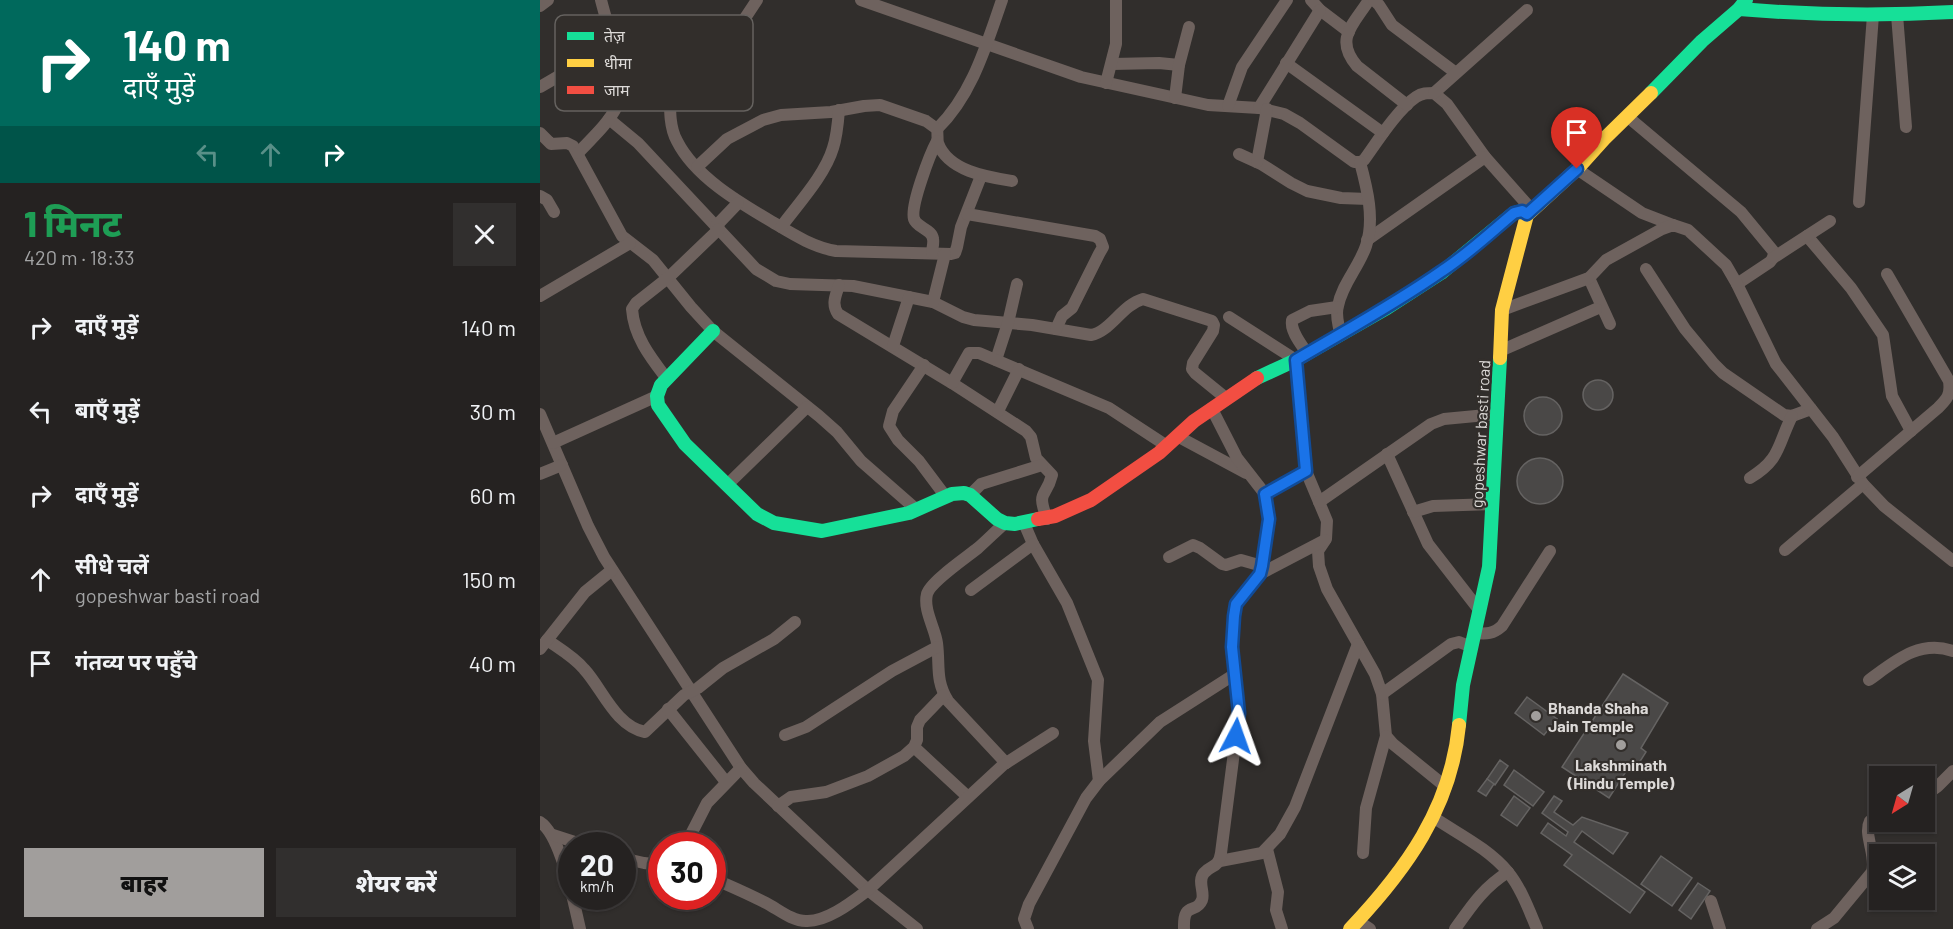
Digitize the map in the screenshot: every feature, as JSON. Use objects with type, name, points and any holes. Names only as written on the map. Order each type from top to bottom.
[{"type":"street","points":[[540,6],[548,0]]},
{"type":"street","points":[[602,0],[605,15]]},
{"type":"street","points":[[747,15],[757,0]]},
{"type":"street","points":[[861,0],[1039,63],[1106,83],[1208,105],[1263,108],[1284,114],[1300,123],[1348,159],[1360,162]]},
{"type":"street","points":[[933,302],[938,254],[931,234],[918,224],[913,215],[925,168],[937,135],[966,93],[987,44],[1002,0]]},
{"type":"street","points":[[1106,83],[1116,45],[1116,0]]},
{"type":"street","points":[[1228,106],[1242,67],[1287,0]]},
{"type":"street","points":[[1311,0],[1320,10],[1349,32]]},
{"type":"street","points":[[1369,0],[1349,32],[1346,48],[1351,59],[1358,66],[1407,105]]},
{"type":"street","points":[[1374,0],[1380,5],[1392,25],[1456,73]]},
{"type":"street","points":[[713,331],[661,385],[657,396],[658,405],[685,444],[766,520],[822,531],[909,513],[958,493],[970,495],[997,519],[1005,523],[1015,524],[1047,519],[1091,500],[1172,441],[1194,421],[1259,377],[1301,357],[1387,308],[1441,273],[1514,213],[1530,212],[1577,169],[1702,41],[1743,5],[1787,13],[1897,15],[1952,10]]},
{"type":"street","points":[[1257,162],[1263,108],[1286,63],[1320,10]]},
{"type":"street","points":[[1434,93],[1527,10]]},
{"type":"street","points":[[1859,202],[1873,15]]},
{"type":"street","points":[[1897,15],[1906,127]]},
{"type":"street","points":[[1174,98],[1179,65],[1190,27]]},
{"type":"street","points":[[1286,63],[1383,133]]},
{"type":"street","points":[[1112,64],[1179,65]]},
{"type":"street","points":[[540,87],[555,78]]},
{"type":"street","points":[[1360,162],[1407,105],[1424,93],[1434,93],[1447,104],[1485,157],[1530,212]]},
{"type":"street","points":[[697,167],[727,139],[763,120],[781,115],[880,105],[926,121],[937,135],[942,151],[957,164],[981,176],[1012,181]]},
{"type":"street","points":[[781,227],[817,178],[833,150],[839,110]]},
{"type":"street","points":[[578,153],[614,111]]},
{"type":"street","points":[[671,111],[672,128],[676,140],[705,176],[738,202],[806,242],[821,248],[836,251],[955,253],[961,227],[981,176]]},
{"type":"street","points":[[1628,117],[1741,212],[1774,252],[1773,258]]},
{"type":"street","points":[[609,119],[638,143],[756,269],[776,281],[790,284],[839,285],[933,302],[974,320],[1091,335],[1096,334],[1134,302],[1143,299],[1212,321],[1213,331],[1192,363],[1192,369],[1227,399]]},
{"type":"street","points":[[540,133],[551,144],[567,143],[573,146],[617,229],[630,243],[653,260],[713,331],[837,432],[861,461],[917,510]]},
{"type":"street","points":[[1239,154],[1307,191],[1341,198],[1368,199]]},
{"type":"street","points":[[1367,240],[1485,157]]},
{"type":"street","points":[[1340,334],[1337,307],[1367,240],[1368,199],[1360,162]]},
{"type":"street","points":[[1577,169],[1642,213],[1688,230],[1714,252],[1726,265],[1737,284],[1776,364],[1833,437],[1860,481],[1884,506],[1953,561]]},
{"type":"street","points":[[540,195],[547,200],[554,212]]},
{"type":"street","points":[[667,379],[637,334],[632,309],[636,303],[669,277],[738,202]]},
{"type":"street","name":"gopeshwar basti road","points":[[1354,925],[1379,898],[1410,858],[1433,817],[1446,787],[1457,746],[1463,685],[1489,567],[1502,310],[1530,212]]},
{"type":"street","points":[[967,214],[1095,236],[1103,243],[1072,308],[1062,316],[1056,329]]},
{"type":"street","points":[[1737,284],[1830,221]]},
{"type":"street","points":[[1502,310],[1589,278],[1606,260],[1673,225]]},
{"type":"street","points":[[1807,236],[1851,288],[1883,335],[1892,396],[1911,431]]},
{"type":"street","points":[[540,296],[630,243]]},
{"type":"street","points":[[1646,269],[1685,329],[1723,374],[1784,415],[1792,417],[1811,409]]},
{"type":"street","points":[[1785,550],[1942,404],[1950,390],[1949,381],[1887,274]]},
{"type":"street","points":[[1589,278],[1610,324]]},
{"type":"street","points":[[996,360],[1017,284]]},
{"type":"street","points":[[839,285],[834,301],[834,308],[838,314],[998,411],[1026,431],[1031,437],[1036,458],[1052,475],[1041,497],[1047,519]]},
{"type":"street","points":[[893,346],[909,297]]},
{"type":"street","points":[[1337,307],[1310,311],[1292,320],[1290,324],[1301,357],[1306,471],[1327,521],[1326,539],[1317,557],[1322,578],[1376,674],[1382,694],[1386,736],[1366,808],[1363,853]]},
{"type":"street","points":[[1500,351],[1596,309]]},
{"type":"street","points":[[1230,317],[1301,357]]},
{"type":"street","points":[[952,383],[969,353],[979,353],[1109,408],[1172,441],[1253,477]]},
{"type":"street","points":[[924,365],[893,411],[889,426],[898,440],[919,460],[946,497]]},
{"type":"street","points":[[998,411],[1019,369]]},
{"type":"street","points":[[553,443],[657,396]]},
{"type":"street","points":[[728,485],[807,407]]},
{"type":"street","points":[[1184,929],[1185,913],[1188,909],[1198,906],[1202,900],[1200,880],[1204,873],[1220,861],[1239,713],[1232,647],[1236,604],[1261,570],[1269,519],[1265,494],[1237,458],[1212,409]]},
{"type":"street","points":[[540,414],[588,526],[612,570],[741,768],[754,783],[868,890],[918,929]]},
{"type":"street","points":[[1319,502],[1418,432],[1444,419],[1497,414]]},
{"type":"street","points":[[1750,478],[1766,468],[1775,457],[1792,417]]},
{"type":"street","points":[[1387,454],[1428,543],[1480,611]]},
{"type":"street","points":[[540,474],[562,465]]},
{"type":"street","points":[[970,495],[981,484],[1042,465]]},
{"type":"street","points":[[1265,494],[1306,471]]},
{"type":"street","points":[[1413,512],[1433,506],[1493,504]]},
{"type":"street","points":[[1005,523],[928,590],[926,596],[937,647],[938,680],[944,694],[1006,763]]},
{"type":"street","points":[[1024,523],[1033,544],[1067,603],[1098,680],[1094,741],[1099,781]]},
{"type":"street","points":[[1261,570],[1326,539]]},
{"type":"street","points":[[971,590],[1033,544]]},
{"type":"street","points":[[1169,556],[1193,545],[1222,564],[1226,565],[1241,560],[1261,570]]},
{"type":"street","points":[[1475,633],[1489,634],[1496,632],[1502,626],[1550,551]]},
{"type":"street","points":[[612,570],[585,591],[544,645],[574,659],[585,669],[611,708],[639,731],[648,730],[684,695],[692,692],[723,668],[774,639],[795,622]]},
{"type":"street","points":[[1382,694],[1451,644],[1459,642],[1472,647]]},
{"type":"street","points":[[1220,861],[1262,853],[1280,834],[1295,807],[1358,644]]},
{"type":"street","points":[[785,735],[806,727],[892,671],[937,647]]},
{"type":"street","points":[[1869,680],[1901,656],[1916,650],[1939,648],[1953,651]]},
{"type":"street","points":[[1028,929],[1024,919],[1029,904],[1086,798],[1099,781],[1160,722],[1235,674]]},
{"type":"street","points":[[778,806],[791,797],[826,792],[868,776],[904,756],[914,747],[920,720],[944,694]]},
{"type":"street","points":[[669,709],[726,782]]},
{"type":"street","points":[[726,884],[807,925],[844,908],[868,890],[1006,763],[1053,733]]},
{"type":"street","points":[[1386,736],[1402,752],[1446,787]]},
{"type":"street","points":[[914,747],[968,797]]},
{"type":"street","points":[[693,832],[706,803],[741,768]]},
{"type":"street","points":[[1935,788],[1953,771]]},
{"type":"street","points":[[1433,817],[1492,856],[1508,872],[1521,891],[1538,929]]},
{"type":"street","points":[[540,822],[553,835],[580,929]]},
{"type":"street","points":[[1817,929],[1834,918],[1872,872],[1869,832]]},
{"type":"street","points":[[553,835],[558,837]]},
{"type":"street","points":[[1267,849],[1278,892],[1276,910],[1282,929]]},
{"type":"street","points":[[1455,929],[1489,884],[1508,872]]},
{"type":"street","points":[[1711,901],[1720,929]]},
{"type":"street","points":[[1354,925],[1370,929]]},
{"type":"building","points":[[1598,380],[1609,384],[1613,395],[1609,406],[1598,410],[1587,406],[1583,395],[1587,384]]},
{"type":"building","points":[[1543,397],[1556,403],[1562,416],[1556,429],[1543,435],[1530,429],[1524,416],[1530,403]]},
{"type":"building","points":[[1540,458],[1556,465],[1563,481],[1556,497],[1540,504],[1524,497],[1517,481],[1524,465]]},
{"type":"building","points":[[1623,674],[1668,703],[1641,748],[1646,752],[1639,763],[1634,759],[1609,798],[1562,767]]},
{"type":"building","name":"Bhanda Shaha Jain Temple","points":[[1527,697],[1557,719],[1544,735],[1515,713]]},
{"type":"building","points":[[1500,760],[1508,766],[1495,785],[1487,779]]},
{"type":"building","points":[[1514,770],[1544,792],[1533,806],[1504,785]]},
{"type":"building","points":[[1487,779],[1494,784],[1486,796],[1478,791]]},
{"type":"building","points":[[1514,796],[1530,808],[1517,826],[1501,815]]},
{"type":"building","points":[[1554,796],[1562,801],[1554,812],[1573,825],[1582,817],[1628,833],[1613,854],[1582,831],[1574,842],[1645,892],[1630,913],[1564,865],[1572,855],[1541,833],[1548,823],[1566,836],[1568,832],[1542,813]]},
{"type":"building","points":[[1661,856],[1692,878],[1672,906],[1641,884]]},
{"type":"building","points":[[1698,883],[1710,891],[1691,919],[1679,910]]},
{"type":"traffic: fast","points":[[1651,93],[1746,0]]},
{"type":"traffic: fast","points":[[1739,9],[1846,14],[1953,12]]},
{"type":"traffic: fast","points":[[1257,378],[1296,360],[1387,308],[1441,273],[1514,213],[1522,211],[1527,215]]},
{"type":"traffic: fast","points":[[713,331],[661,385],[657,396],[658,405],[685,444],[757,514],[774,523],[822,531],[909,513],[952,494],[964,493],[970,495],[997,519],[1005,523],[1015,524],[1038,519]]},
{"type":"traffic: fast","points":[[1459,725],[1463,685],[1489,567],[1500,358]]},
{"type":"traffic: slow","points":[[1500,358],[1502,310],[1527,215],[1577,169],[1651,93]]},
{"type":"traffic: slow","points":[[1350,929],[1390,884],[1422,836],[1436,810],[1454,755],[1459,725]]},
{"type":"traffic: jam","points":[[1038,519],[1055,516],[1091,500],[1159,453],[1194,421],[1257,378]]},
{"type":"place","name":"Bhanda Shaha Jain Temple","points":[[1536,716]]},
{"type":"place","name":"Lakshminath (Hindu Temple)","points":[[1621,745]]},
{"type":"route","points":[[1236,736],[1239,713],[1232,647],[1234,616],[1236,604],[1260,574],[1269,519],[1265,494],[1306,471],[1296,360],[1387,308],[1441,273],[1514,213],[1522,211],[1527,214],[1577,169]]}]
